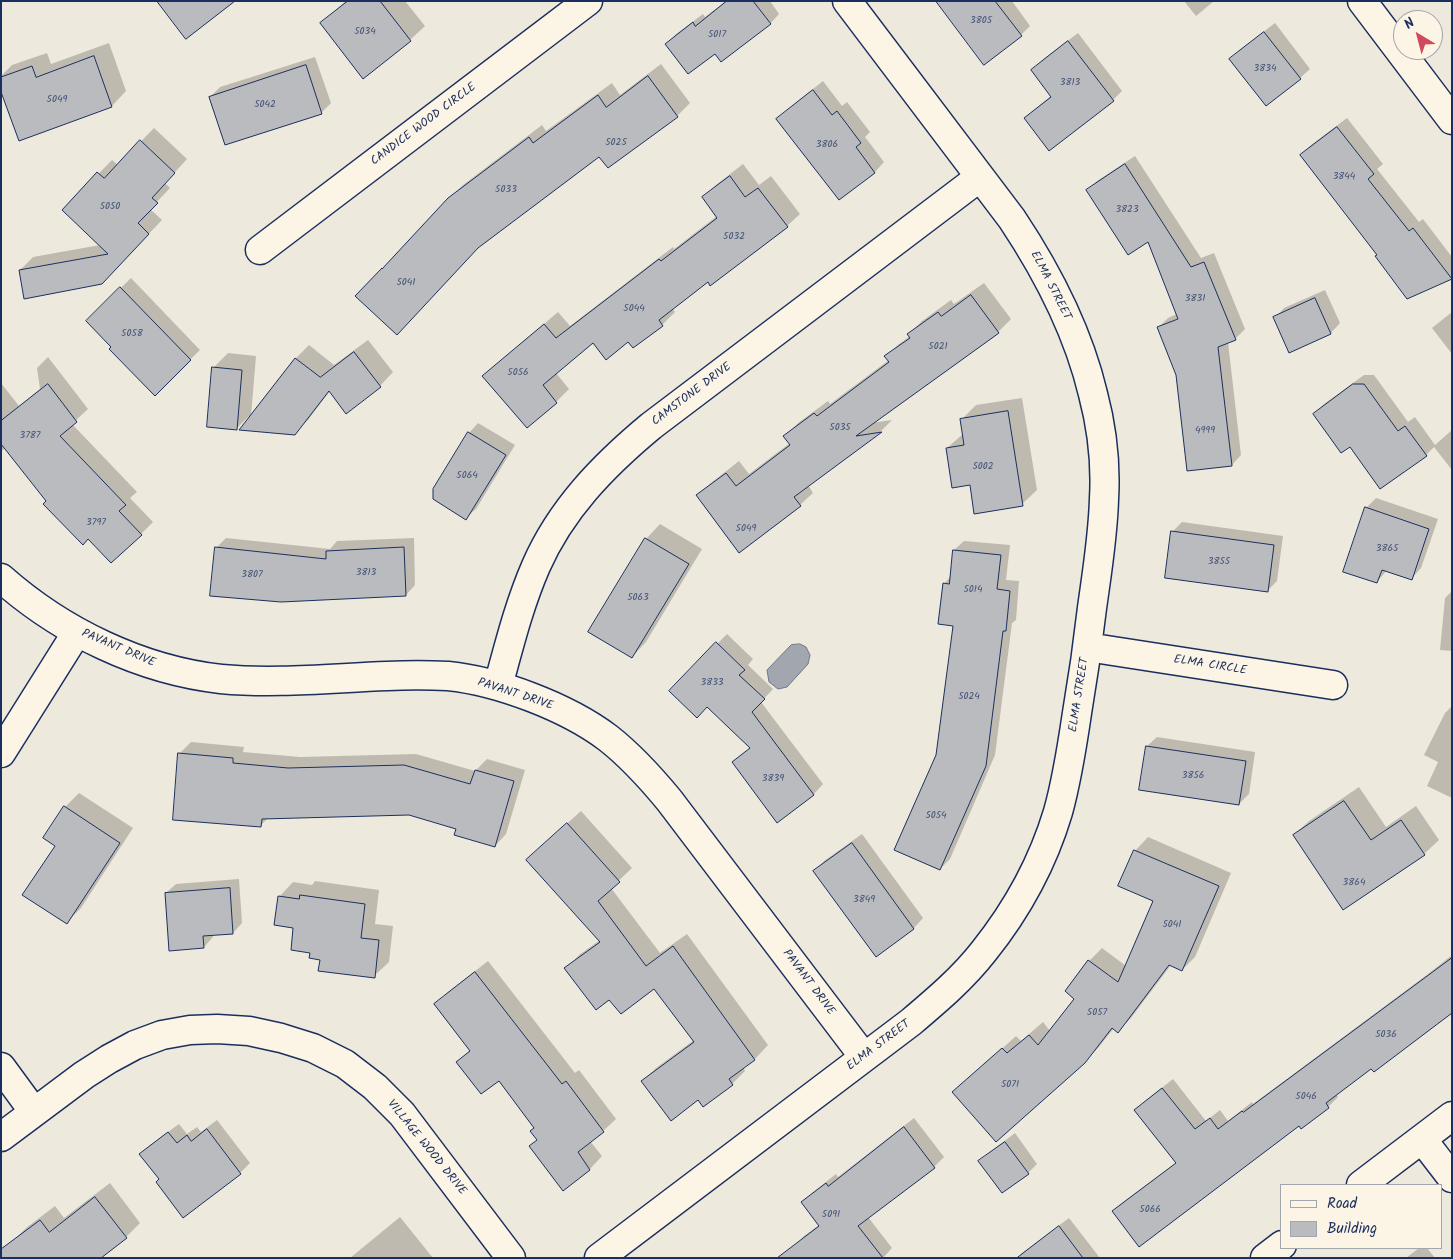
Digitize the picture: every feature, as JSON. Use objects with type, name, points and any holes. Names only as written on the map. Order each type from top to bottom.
[{"type":"street","name":"CANDICE WOOD CIRCLE","points":[[260,250],[588,1]]},
{"type":"street","name":"ELMA STREET","points":[[599,1258],[911,1022],[960,979],[1005,922],[1024,889],[1043,852],[1057,814],[1068,774],[1087,647],[1105,497],[1104,468],[1094,394],[1071,327],[1048,277],[1029,244],[847,1]]},
{"type":"street","points":[[1362,1],[1452,120]]},
{"type":"street","name":"CAMSTONE DRIVE","points":[[498,686],[524,596],[536,566],[553,534],[573,504],[595,477],[621,450],[651,426],[980,177]]},
{"type":"street","name":"PAVANT DRIVE","points":[[1,578],[45,612],[77,632],[145,662],[185,673],[221,679],[260,682],[390,676],[448,676],[498,686],[554,706],[581,720],[608,738],[632,758],[652,779],[864,1057]]},
{"type":"street","points":[[1,753],[77,632]]},
{"type":"street","name":"ELMA CIRCLE","points":[[1087,647],[1333,686]]},
{"type":"street","name":"VILLAGE WOOD DRIVE","points":[[1,1137],[109,1059],[135,1045],[162,1035],[190,1030],[217,1029],[249,1031],[281,1038],[313,1048],[345,1064],[376,1087],[402,1114],[511,1258]]},
{"type":"street","points":[[1,1067],[34,1112]]},
{"type":"street","points":[[1362,1184],[1452,1116]]},
{"type":"street","points":[[1422,1139],[1452,1178]]},
{"type":"street","points":[[1265,1258],[1280,1247]]},
{"type":"shaded area","points":[[800,644],[806,647],[810,655],[808,664],[787,687],[778,689],[769,682],[767,670],[791,645]]},
{"type":"building","points":[[157,1],[235,1],[186,39]]},
{"type":"building","points":[[348,1],[380,1],[411,41],[363,79],[320,23]]},
{"type":"building","points":[[727,1],[753,1],[771,24],[721,62],[715,54],[688,74],[665,44],[693,22],[695,26]]},
{"type":"building","points":[[936,1],[995,1],[1022,36],[984,65]]},
{"type":"building","points":[[1264,32],[1301,79],[1266,106],[1229,59]]},
{"type":"building","points":[[1068,41],[1114,101],[1049,151],[1024,118],[1051,97],[1031,70]]},
{"type":"building","points":[[94,56],[112,107],[19,141],[1,92],[1,77],[32,66],[36,77]]},
{"type":"building","points":[[306,65],[322,114],[225,145],[209,97]]},
{"type":"building","points":[[648,76],[678,117],[608,168],[599,157],[478,248],[397,335],[355,296],[448,198],[529,137],[533,143],[598,95],[606,107]]},
{"type":"building","points":[[813,90],[832,115],[837,111],[861,143],[856,147],[875,173],[839,200],[776,119]]},
{"type":"building","points":[[1337,127],[1374,174],[1368,179],[1409,231],[1413,228],[1452,279],[1407,299],[1375,256],[1377,255],[1300,155]]},
{"type":"building","points":[[140,140],[175,173],[152,198],[158,203],[138,223],[149,234],[102,284],[24,299],[19,270],[108,254],[62,210],[97,172],[104,178]]},
{"type":"building","points":[[1125,164],[1191,267],[1204,262],[1236,340],[1218,347],[1232,466],[1187,471],[1176,375],[1157,327],[1178,319],[1148,242],[1128,255],[1086,190]]},
{"type":"building","points":[[730,176],[745,197],[758,188],[788,227],[710,286],[708,282],[659,320],[663,326],[633,348],[628,342],[606,360],[593,343],[543,385],[557,403],[527,428],[482,376],[544,324],[556,338],[659,259],[661,261],[717,218],[702,197]]},
{"type":"building","points":[[120,287],[191,360],[155,396],[109,349],[111,347],[86,321]]},
{"type":"building","points":[[971,295],[999,333],[856,436],[882,432],[794,497],[801,506],[739,553],[696,495],[726,473],[736,486],[790,445],[783,436],[814,413],[817,416],[889,362],[884,356],[910,338],[907,334],[938,312],[941,316]]},
{"type":"building","points":[[1315,298],[1331,334],[1289,353],[1273,317]]},
{"type":"building","points":[[354,352],[381,387],[346,414],[329,391],[295,435],[239,430],[295,358],[320,377]]},
{"type":"building","points":[[212,367],[242,370],[237,430],[207,427]]},
{"type":"building","points":[[48,384],[77,422],[60,436],[126,505],[119,511],[142,535],[111,563],[88,539],[83,545],[43,504],[46,501],[1,444],[1,421]]},
{"type":"building","points":[[1353,384],[1364,384],[1398,431],[1405,426],[1427,456],[1380,489],[1350,447],[1341,453],[1313,414]]},
{"type":"building","points":[[1008,411],[1023,506],[974,514],[970,485],[952,488],[946,448],[964,445],[960,419]]},
{"type":"building","points":[[468,432],[506,455],[466,520],[433,499],[433,489]]},
{"type":"building","points":[[1365,507],[1429,529],[1412,580],[1382,570],[1377,583],[1343,572]]},
{"type":"building","points":[[1171,531],[1274,545],[1268,592],[1165,578]]},
{"type":"building","points":[[645,538],[689,564],[632,658],[588,632]]},
{"type":"building","points":[[215,547],[326,559],[326,551],[404,547],[406,596],[281,602],[210,596]]},
{"type":"building","points":[[953,550],[1001,555],[997,589],[1010,591],[1006,631],[1003,631],[986,766],[940,870],[894,850],[936,755],[953,626],[938,624],[943,583],[949,584]]},
{"type":"building","points":[[716,642],[745,670],[739,675],[765,699],[752,712],[814,795],[777,823],[732,762],[750,748],[707,707],[697,718],[669,691]]},
{"type":"building","points":[[1146,746],[1246,761],[1239,805],[1139,790]]},
{"type":"building","points":[[178,753],[233,758],[233,763],[288,768],[404,765],[470,784],[475,770],[514,781],[495,847],[454,835],[456,829],[409,815],[262,819],[261,827],[173,820]]},
{"type":"building","points":[[1344,801],[1371,840],[1401,820],[1425,855],[1343,910],[1293,835]]},
{"type":"building","points":[[64,806],[120,843],[67,924],[22,895],[55,846],[43,838]]},
{"type":"building","points":[[567,823],[620,882],[598,901],[646,966],[673,946],[755,1060],[729,1079],[733,1085],[703,1107],[698,1100],[671,1121],[641,1081],[694,1042],[654,989],[621,1014],[609,1000],[596,1010],[564,968],[600,942],[526,860]]},
{"type":"building","points":[[852,843],[914,929],[876,957],[813,871]]},
{"type":"building","points":[[1134,850],[1219,886],[1182,971],[1169,965],[1118,1033],[1112,1028],[1085,1063],[996,1142],[952,1092],[1002,1048],[1007,1053],[1029,1035],[1038,1045],[1074,999],[1065,991],[1088,960],[1118,982],[1153,901],[1118,886]]},
{"type":"building","points":[[230,888],[233,934],[203,936],[204,948],[169,951],[165,893]]},
{"type":"building","points":[[300,895],[365,904],[361,938],[379,940],[375,978],[318,971],[320,960],[309,958],[310,953],[291,950],[293,928],[274,925],[278,896],[299,899]]},
{"type":"building","points":[[1452,958],[1452,1013],[1374,1072],[1371,1069],[1326,1103],[1329,1108],[1301,1129],[1299,1126],[1139,1247],[1112,1211],[1176,1163],[1134,1110],[1162,1088],[1195,1129],[1210,1118],[1218,1129]]},
{"type":"building","points":[[475,972],[562,1084],[566,1081],[604,1132],[578,1152],[590,1170],[563,1191],[529,1146],[537,1140],[530,1131],[534,1128],[499,1081],[481,1094],[456,1062],[470,1051],[434,1004]]},
{"type":"building","points":[[904,1127],[935,1168],[858,1226],[883,1258],[777,1258],[819,1226],[801,1202],[826,1183],[828,1186]]},
{"type":"building","points":[[207,1129],[241,1174],[183,1218],[156,1182],[159,1179],[139,1154],[168,1132],[177,1143],[187,1135],[191,1141]]},
{"type":"building","points":[[1005,1142],[1029,1174],[1002,1193],[978,1161]]},
{"type":"building","points":[[95,1197],[127,1238],[101,1258],[1,1258],[1,1249],[40,1220],[49,1232]]},
{"type":"building","points":[[1059,1226],[1083,1258],[1017,1258]]}]
